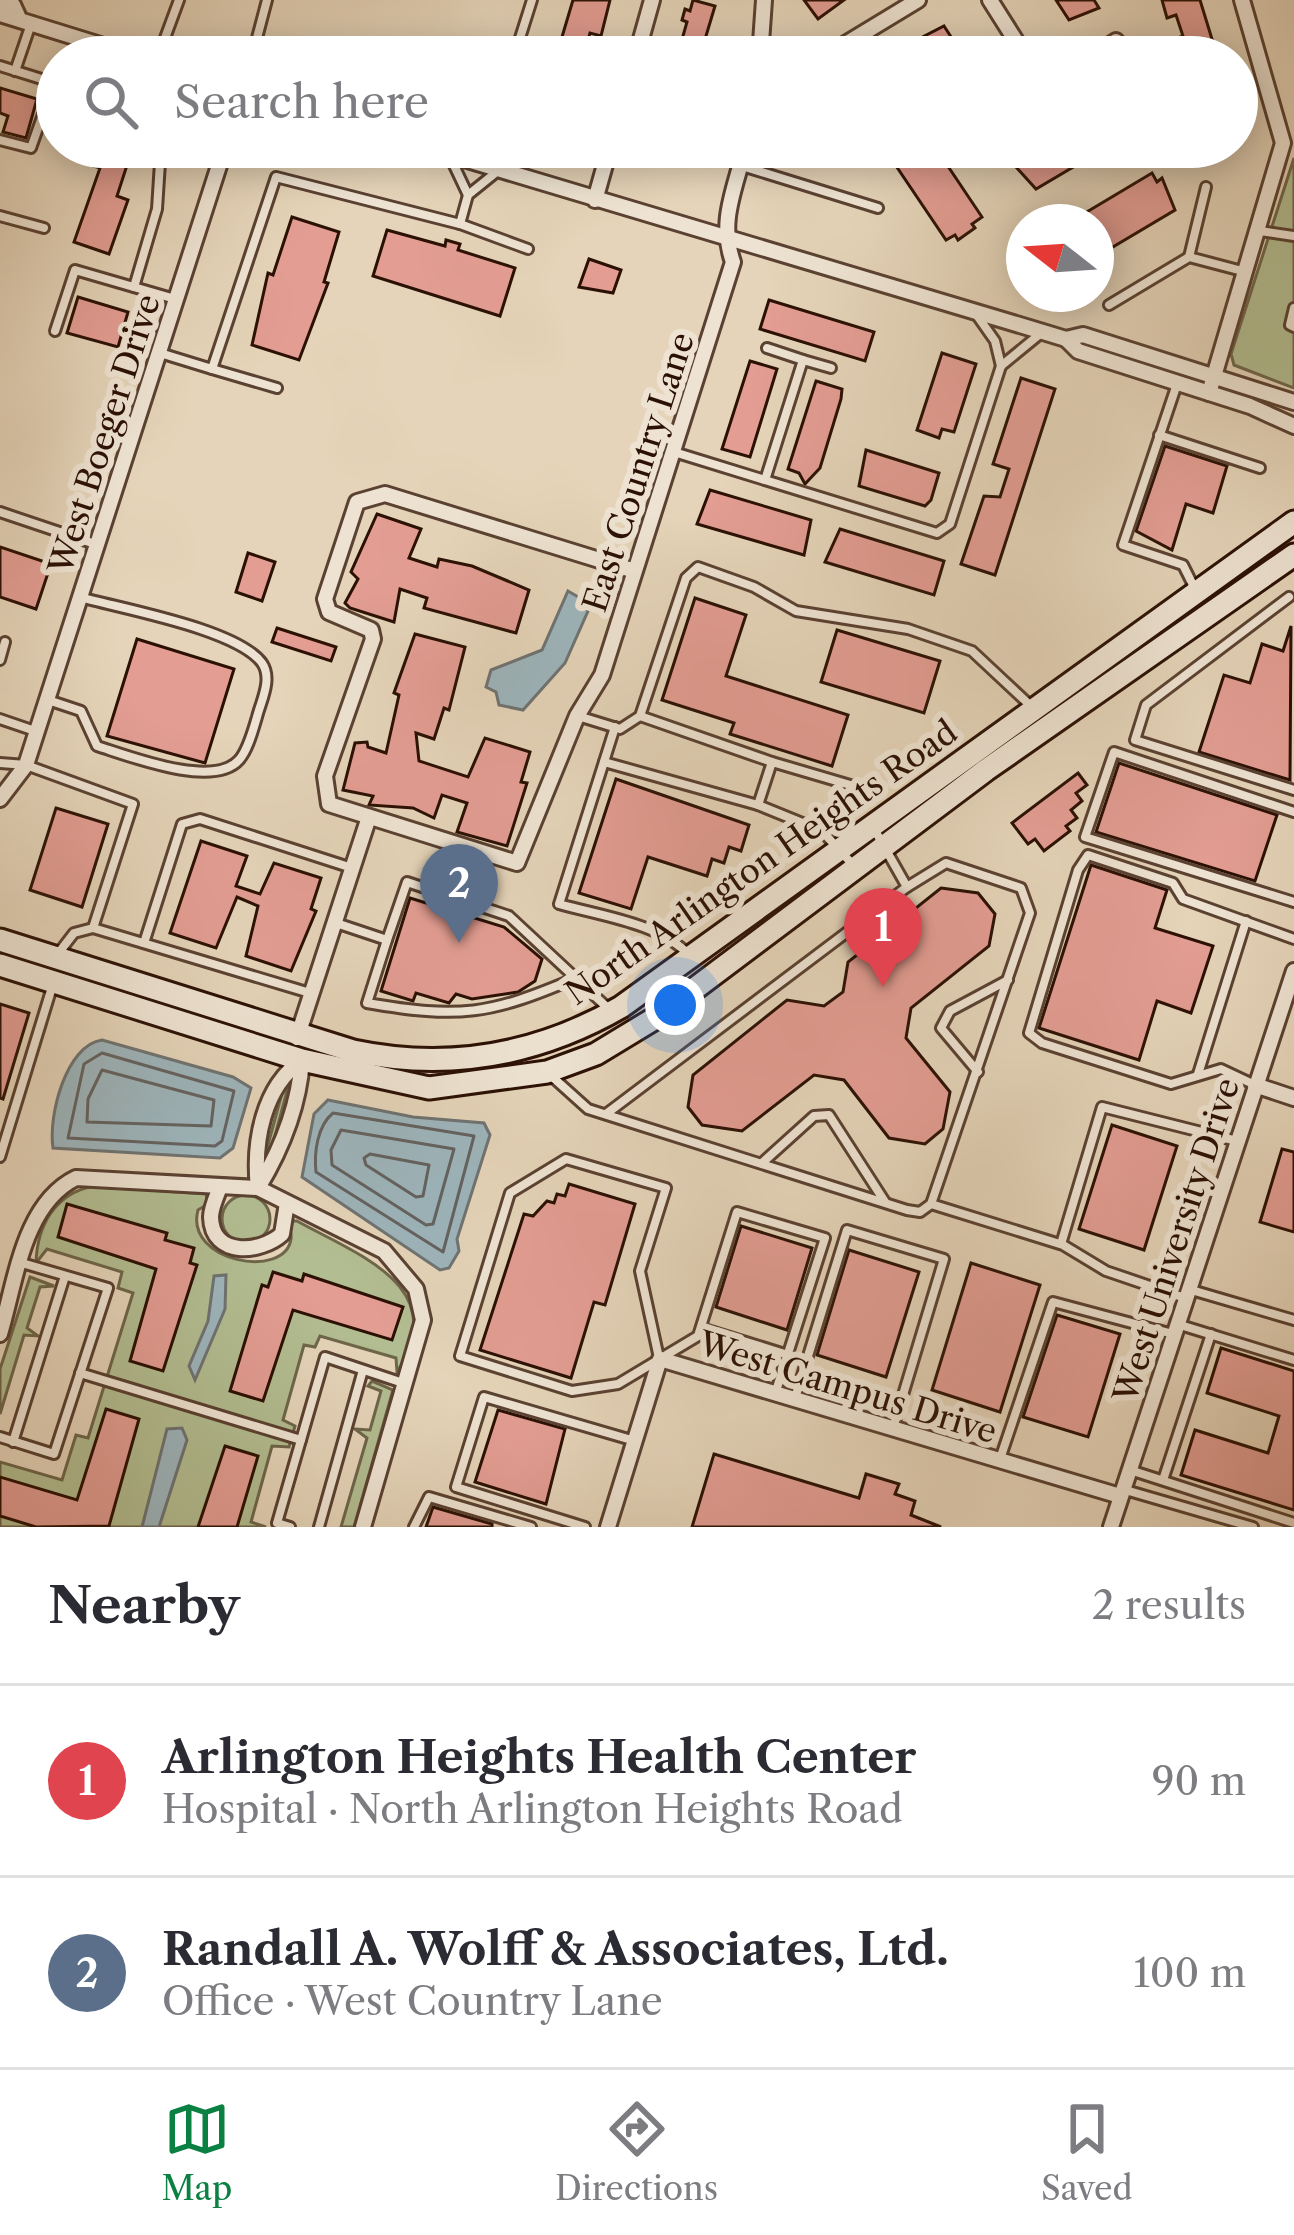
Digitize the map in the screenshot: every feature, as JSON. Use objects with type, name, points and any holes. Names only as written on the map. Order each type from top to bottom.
[{"type":"main road","name":"North Arlington Heights Road","points":[[0,940],[353,1051],[436,1063],[506,1055],[572,1033],[612,1012],[1294,522]]},
{"type":"main road","name":"North Arlington Heights Road","points":[[0,965],[302,1060],[429,1088],[547,1072],[596,1054],[657,1017],[885,845],[1294,555]]},
{"type":"street","points":[[0,0],[13,5],[25,19]]},
{"type":"street","points":[[641,36],[652,0]]},
{"type":"street","points":[[761,36],[764,0]]},
{"type":"street","points":[[859,36],[918,0]]},
{"type":"street","points":[[990,0],[1013,36]]},
{"type":"street","points":[[1242,0],[1254,36]]},
{"type":"street","points":[[0,14],[76,36]]},
{"type":"street","points":[[1209,393],[1288,143],[1258,50]]},
{"type":"street","name":"West Boeger Drive","points":[[0,800],[26,765],[218,168]]},
{"type":"street","points":[[493,168],[1043,332],[1066,338],[1083,335],[1294,402]]},
{"type":"street","points":[[595,200],[604,168]]},
{"type":"street","name":"East Country Lane","points":[[368,820],[518,863],[577,716],[602,676],[733,262],[725,239],[728,201],[740,168]]},
{"type":"street","points":[[1066,338],[1078,352],[1178,382],[1294,426]]},
{"type":"street","points":[[258,1188],[275,1160],[300,1084],[302,1060],[296,1031],[368,820],[336,809],[323,784],[373,639],[371,630],[329,612],[326,599],[357,502],[386,494],[635,571]]},
{"type":"street","name":"West University Drive","points":[[1111,1527],[1294,971]]},
{"type":"street","points":[[258,1188],[254,1152],[273,1095],[280,1076],[302,1060]]},
{"type":"street","points":[[1256,1085],[1294,1098]]},
{"type":"street","points":[[0,1334],[35,1218],[52,1190],[76,1178],[258,1188],[384,1251],[416,1289],[423,1320],[363,1527]]},
{"type":"street","points":[[220,1187],[211,1216],[215,1231],[240,1250],[270,1245],[282,1234],[287,1203]]},
{"type":"street","name":"West Campus Drive","points":[[608,1527],[660,1359],[1121,1493]]},
{"type":"lane","points":[[165,36],[178,0]]},
{"type":"lane","points":[[258,36],[267,0]]},
{"type":"lane","points":[[521,36],[532,0]]},
{"type":"lane","points":[[15,71],[25,19]]},
{"type":"lane","points":[[0,66],[36,77]]},
{"type":"lane","points":[[0,140],[32,148],[36,136]]},
{"type":"lane","points":[[134,287],[157,209],[156,168]]},
{"type":"lane","points":[[455,168],[468,195]]},
{"type":"lane","points":[[751,168],[878,208]]},
{"type":"lane","points":[[460,224],[468,195],[499,170]]},
{"type":"lane","points":[[212,369],[276,177],[460,224],[529,249]]},
{"type":"lane","points":[[1114,302],[1189,257],[1206,187]]},
{"type":"lane","points":[[0,216],[44,229]]},
{"type":"lane","points":[[1260,231],[1294,236]]},
{"type":"lane","points":[[1189,257],[1247,273]]},
{"type":"lane","points":[[55,331],[75,270],[176,300]]},
{"type":"lane","points":[[1294,308],[1290,325],[1294,327]]},
{"type":"lane","points":[[673,452],[938,533],[950,524],[1001,366],[995,341],[975,312]]},
{"type":"lane","points":[[1001,366],[1043,332]]},
{"type":"lane","points":[[767,348],[831,368]]},
{"type":"lane","points":[[159,353],[278,388]]},
{"type":"lane","points":[[765,480],[803,360]]},
{"type":"lane","points":[[1184,365],[1123,545],[1183,565],[1196,590]]},
{"type":"lane","points":[[1159,435],[1260,468]]},
{"type":"lane","points":[[0,512],[97,544]]},
{"type":"lane","points":[[640,716],[686,578],[698,567],[754,587],[796,611],[908,629],[972,651],[1035,710]]},
{"type":"lane","points":[[1289,596],[1146,705],[1135,740],[1294,790]]},
{"type":"lane","points":[[47,699],[81,711],[97,746],[175,769],[219,771],[239,760],[251,736],[267,682],[262,664],[230,640],[80,597]]},
{"type":"lane","points":[[0,660],[5,642]]},
{"type":"lane","points":[[577,716],[615,727],[640,716],[857,787]]},
{"type":"lane","points":[[0,719],[36,732]]},
{"type":"lane","points":[[615,727],[559,904],[676,941],[690,957]]},
{"type":"lane","points":[[1294,812],[1114,752],[1085,837],[1294,902]]},
{"type":"lane","points":[[604,762],[758,806],[822,831],[855,867]]},
{"type":"lane","points":[[758,806],[772,762]]},
{"type":"lane","points":[[0,763],[26,765],[133,804],[93,928]]},
{"type":"lane","points":[[143,943],[182,824],[200,819],[352,868]]},
{"type":"lane","points":[[870,823],[907,887]]},
{"type":"lane","points":[[1256,1085],[1221,1069],[1171,1084],[1042,1043],[1029,1033],[1078,870],[1088,855],[1173,883],[1183,899],[1294,939]]},
{"type":"lane","points":[[547,1072],[575,1102],[605,1115],[920,1212],[931,1204],[1030,913],[1021,888],[946,862],[605,1115]]},
{"type":"lane","points":[[576,978],[503,1009],[440,1016],[367,1003],[406,882],[509,916],[576,978],[612,1012]]},
{"type":"lane","points":[[1198,1073],[1246,921]]},
{"type":"lane","points":[[334,922],[387,940]]},
{"type":"lane","points":[[56,956],[74,933],[93,928],[310,993]]},
{"type":"lane","points":[[978,1072],[941,1028],[950,1011],[1008,980]]},
{"type":"lane","points":[[0,1157],[54,982]]},
{"type":"lane","points":[[1060,1244],[1102,1107],[1237,1141]]},
{"type":"lane","points":[[761,1164],[814,1116],[829,1115],[885,1203]]},
{"type":"lane","points":[[660,1359],[640,1271],[666,1189],[566,1159],[510,1193],[460,1356],[572,1391],[618,1384],[660,1359],[698,1336],[737,1212],[826,1238],[776,1394]]},
{"type":"lane","points":[[931,1204],[1060,1244],[1106,1270],[1294,1320]]},
{"type":"lane","points":[[794,1399],[847,1230],[944,1258],[893,1429]]},
{"type":"lane","points":[[0,1438],[54,1454],[108,1288],[22,1263]]},
{"type":"lane","points":[[14,1442],[65,1276]]},
{"type":"lane","points":[[1000,1460],[1047,1306],[1064,1301],[1211,1334],[1294,1360]]},
{"type":"lane","points":[[700,1328],[788,1355]]},
{"type":"lane","points":[[1162,1480],[1211,1334]]},
{"type":"lane","points":[[290,1527],[277,1523],[325,1357],[406,1384]]},
{"type":"lane","points":[[319,1527],[363,1370]]},
{"type":"lane","points":[[80,1373],[301,1440]]},
{"type":"lane","points":[[585,1527],[456,1487],[484,1396],[635,1442]]},
{"type":"lane","points":[[1129,1469],[1294,1522]]},
{"type":"lane","points":[[1121,1493],[1253,1527]]},
{"type":"lane","points":[[414,1527],[429,1497],[531,1527]]},
{"type":"green space","points":[[1294,158],[1294,388],[1234,365],[1231,354]]},
{"type":"green space","points":[[290,1080],[268,1162],[263,1163],[285,1082]]},
{"type":"green space","points":[[94,1186],[206,1194],[208,1204],[198,1210],[198,1228],[206,1242],[237,1259],[255,1262],[285,1252],[291,1239],[289,1221],[297,1221],[370,1261],[406,1296],[414,1317],[411,1343],[397,1372],[396,1358],[320,1336],[315,1347],[304,1345],[283,1420],[295,1426],[289,1447],[272,1446],[251,1522],[266,1527],[0,1527],[0,1462],[62,1480],[76,1435],[88,1438],[133,1293],[118,1288],[122,1272],[47,1249],[36,1263],[40,1236],[51,1213],[69,1196]]},
{"type":"green space","points":[[246,1195],[263,1202],[270,1219],[263,1236],[246,1243],[229,1236],[222,1219],[229,1202]]},
{"type":"green space","points":[[30,1277],[54,1286],[40,1287],[27,1328],[38,1336],[24,1335],[0,1414],[0,1369]]},
{"type":"green space","points":[[372,1381],[393,1390],[354,1527],[341,1527],[367,1438],[355,1429],[370,1430],[381,1391],[368,1386]]},
{"type":"water","points":[[568,591],[588,611],[565,663],[523,710],[499,705],[496,692],[486,687],[491,670],[542,650]]},
{"type":"water","points":[[102,1040],[233,1077],[251,1088],[233,1148],[220,1158],[53,1148],[53,1118],[69,1068],[78,1054]]},
{"type":"water","points":[[328,1100],[413,1117],[484,1123],[490,1135],[457,1239],[459,1251],[449,1268],[440,1270],[302,1177],[314,1114]]},
{"type":"water","points":[[226,1275],[225,1309],[195,1380],[189,1366],[208,1321],[214,1276]]},
{"type":"water","points":[[182,1428],[187,1440],[159,1527],[142,1527],[167,1429]]},
{"type":"building","points":[[573,0],[610,0],[601,36],[562,36]]},
{"type":"building","points":[[693,0],[715,6],[706,36],[683,36],[685,9],[690,11]]},
{"type":"building","points":[[804,0],[844,0],[818,19]]},
{"type":"building","points":[[1056,0],[1094,0],[1099,8],[1069,20]]},
{"type":"building","points":[[1162,0],[1200,0],[1211,36],[1183,36],[1176,15],[1167,18]]},
{"type":"building","points":[[944,26],[950,36],[924,36]]},
{"type":"building","points":[[0,88],[36,99],[26,138],[3,132],[8,116],[0,113]]},
{"type":"building","points":[[100,168],[126,168],[117,196],[128,200],[109,254],[74,242]]},
{"type":"building","points":[[897,168],[949,168],[982,217],[958,240],[955,235],[946,240]]},
{"type":"building","points":[[1017,168],[1072,168],[1036,189]]},
{"type":"building","points":[[1152,173],[1157,182],[1162,178],[1175,210],[1114,246],[1114,204],[1100,204]]},
{"type":"building","points":[[292,217],[339,232],[324,282],[328,283],[299,360],[252,345],[268,273],[273,275]]},
{"type":"building","points":[[387,230],[445,246],[446,240],[460,244],[458,250],[515,268],[500,316],[373,276]]},
{"type":"building","points":[[589,259],[621,270],[613,293],[579,287]]},
{"type":"building","points":[[78,297],[128,312],[118,347],[67,333]]},
{"type":"building","points":[[769,300],[874,332],[865,361],[760,329]]},
{"type":"building","points":[[942,353],[976,364],[954,432],[942,429],[939,438],[917,430]]},
{"type":"building","points":[[750,361],[777,369],[750,457],[722,449]]},
{"type":"building","points":[[1021,378],[1055,389],[995,575],[961,564],[984,496],[1000,497],[1009,469],[993,464]]},
{"type":"building","points":[[816,381],[842,389],[841,399],[820,468],[805,484],[799,473],[788,469]]},
{"type":"building","points":[[1165,446],[1227,466],[1213,513],[1186,504],[1172,550],[1136,531]]},
{"type":"building","points":[[866,450],[939,473],[931,500],[925,506],[859,486]]},
{"type":"building","points":[[710,490],[811,520],[804,555],[697,524]]},
{"type":"building","points":[[377,514],[421,529],[409,558],[437,567],[439,559],[472,566],[529,590],[516,633],[424,608],[427,598],[400,589],[394,622],[350,608],[345,603],[358,579],[351,572]]},
{"type":"building","points":[[840,529],[944,561],[934,595],[825,562]]},
{"type":"building","points":[[0,547],[51,564],[36,609],[0,597]]},
{"type":"building","points":[[248,553],[275,562],[262,601],[236,592]]},
{"type":"building","points":[[695,598],[746,615],[726,676],[848,715],[832,766],[730,734],[734,723],[662,700]]},
{"type":"building","points":[[1291,626],[1290,780],[1199,752],[1224,675],[1250,683],[1262,644],[1283,651]]},
{"type":"building","points":[[277,628],[336,647],[331,661],[272,642]]},
{"type":"building","points":[[837,630],[940,661],[924,713],[821,682]]},
{"type":"building","points":[[415,634],[465,647],[449,710],[444,708],[434,739],[416,733],[419,761],[468,777],[485,738],[530,752],[521,782],[527,783],[507,846],[457,832],[467,803],[442,795],[434,818],[413,808],[369,805],[373,796],[343,790],[355,743],[367,742],[368,747],[386,753],[399,695],[394,693]]},
{"type":"building","points":[[137,639],[234,669],[205,763],[107,736]]},
{"type":"building","points":[[1119,763],[1277,815],[1255,881],[1096,832]]},
{"type":"building","points":[[1078,773],[1087,785],[1076,793],[1082,801],[1071,810],[1077,818],[1066,826],[1070,831],[1044,851],[1035,839],[1028,844],[1012,823]]},
{"type":"building","points":[[616,779],[749,825],[741,851],[729,847],[724,863],[712,859],[707,876],[648,857],[631,909],[579,893]]},
{"type":"building","points":[[56,808],[108,824],[82,907],[30,890]]},
{"type":"building","points":[[201,841],[247,856],[236,886],[260,894],[274,863],[321,878],[311,909],[316,911],[291,971],[246,956],[258,906],[237,897],[216,948],[170,933]]},
{"type":"building","points":[[1091,865],[1167,890],[1155,928],[1213,946],[1191,1013],[1157,1001],[1139,1060],[1039,1028]]},
{"type":"building","points":[[941,888],[978,893],[995,914],[989,946],[911,1008],[906,1038],[950,1092],[943,1129],[925,1144],[889,1138],[844,1080],[814,1075],[742,1131],[702,1125],[688,1107],[693,1075],[787,1000],[824,1006],[843,992],[848,962]]},
{"type":"building","points":[[410,898],[504,927],[542,959],[535,981],[518,992],[472,999],[456,994],[449,1003],[416,993],[413,1001],[381,991]]},
{"type":"building","points":[[0,1004],[29,1013],[3,1099],[0,1098]]},
{"type":"building","points":[[1112,1125],[1177,1146],[1144,1250],[1079,1229]]},
{"type":"building","points":[[1282,1149],[1294,1152],[1294,1232],[1260,1222]]},
{"type":"building","points":[[569,1184],[635,1204],[605,1305],[594,1302],[571,1378],[480,1350],[524,1214],[533,1216],[547,1201],[554,1203],[557,1194],[565,1196]]},
{"type":"building","points":[[67,1204],[167,1233],[165,1240],[194,1248],[190,1263],[197,1265],[163,1371],[130,1361],[156,1269],[58,1237]]},
{"type":"building","points":[[741,1226],[812,1248],[787,1330],[716,1307]]},
{"type":"building","points":[[849,1250],[919,1272],[886,1377],[817,1355]]},
{"type":"building","points":[[971,1263],[1040,1285],[1000,1412],[932,1390]]},
{"type":"building","points":[[273,1272],[302,1281],[304,1274],[403,1307],[392,1340],[293,1310],[263,1401],[230,1391],[262,1285],[268,1287]]},
{"type":"building","points":[[1057,1315],[1120,1334],[1088,1437],[1023,1417]]},
{"type":"building","points":[[1221,1348],[1294,1371],[1294,1510],[1181,1475],[1195,1430],[1268,1453],[1279,1416],[1207,1393]]},
{"type":"building","points":[[106,1409],[139,1419],[109,1526],[36,1527],[0,1516],[0,1477],[77,1500]]},
{"type":"building","points":[[498,1410],[565,1429],[546,1504],[475,1482]]},
{"type":"building","points":[[225,1446],[258,1456],[237,1527],[198,1527]]},
{"type":"building","points":[[714,1454],[859,1498],[866,1474],[899,1484],[895,1494],[915,1501],[911,1515],[941,1527],[692,1527]]},
{"type":"building","points":[[433,1507],[492,1524],[492,1527],[426,1527]]},
{"type":"place","name":"Randall A. Wolff & Associates, Ltd.","points":[[459,943]]},
{"type":"place","name":"Arlington Heights Health Center","points":[[883,987]]}]
